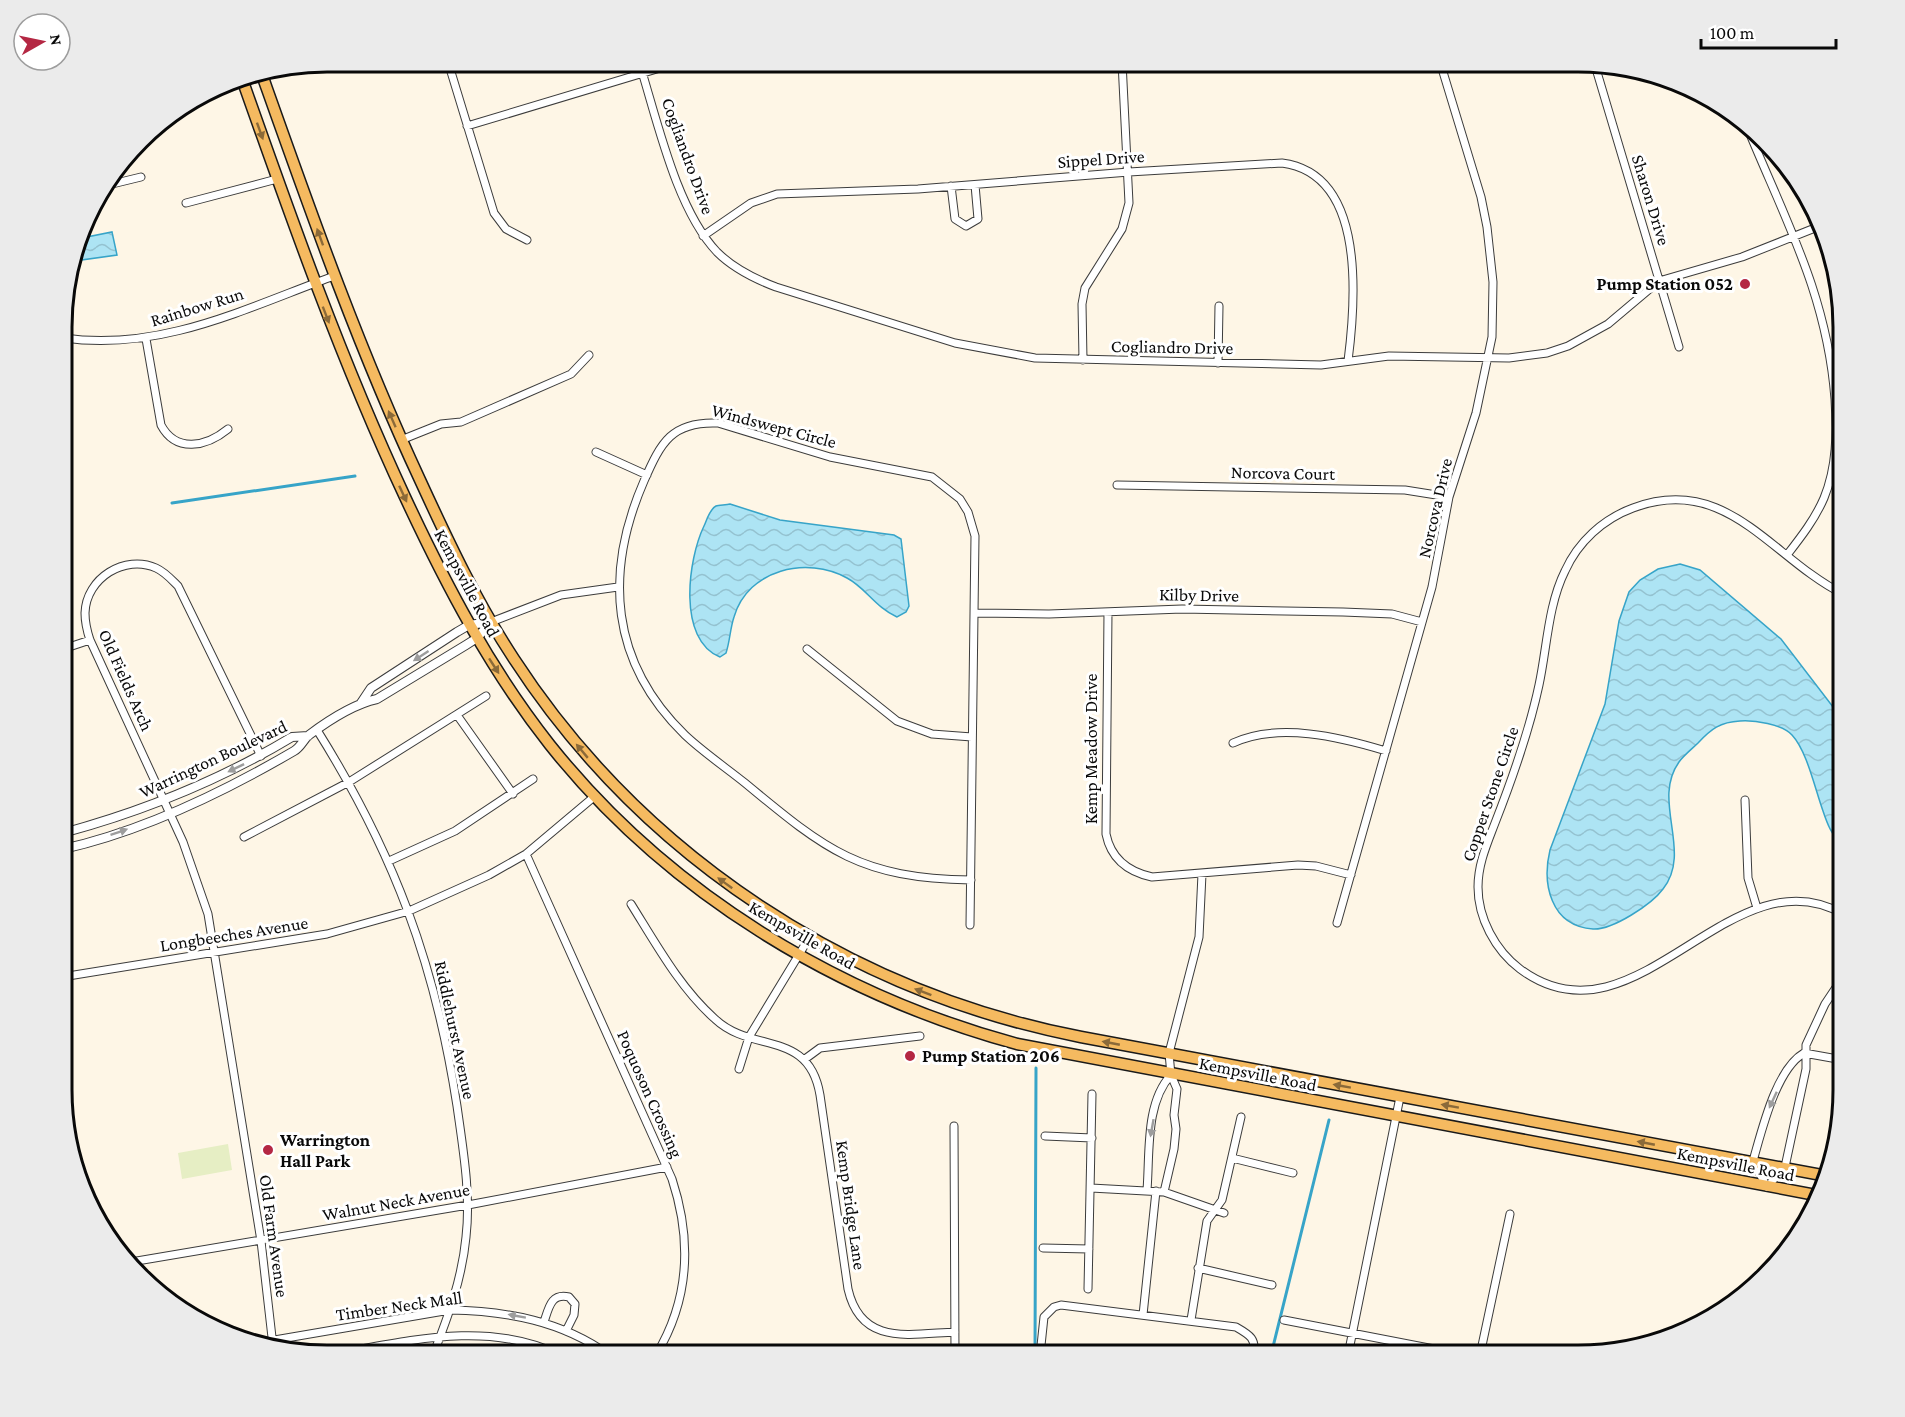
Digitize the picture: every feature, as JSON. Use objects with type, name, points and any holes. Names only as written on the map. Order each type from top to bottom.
[{"type":"main road","name":"Kempsville Road","points":[[264,80],[334,276],[401,440],[450,546],[491,622],[552,714],[595,765],[641,813],[715,875],[809,938],[886,976],[977,1011],[1041,1029],[1818,1174]]},
{"type":"main road","name":"Kempsville Road","points":[[245,86],[314,283],[393,472],[469,625],[531,719],[595,796],[680,874],[733,914],[798,955],[876,994],[954,1025],[1050,1052],[1811,1194]]},
{"type":"street","points":[[451,72],[494,213],[506,229],[527,240]]},
{"type":"street","points":[[467,126],[645,72]]},
{"type":"street","points":[[1083,360],[1085,288],[1122,229],[1129,203],[1123,72]]},
{"type":"street","name":"Norcova Drive","points":[[1337,923],[1422,622],[1436,568],[1449,497],[1476,413],[1489,358],[1493,282],[1487,226],[1481,197],[1443,72]]},
{"type":"street","name":"Cogliandro Drive","points":[[642,73],[677,181],[689,210],[703,236],[728,262],[753,278],[776,287],[981,349],[1035,358],[1321,365],[1389,356],[1524,357],[1568,346],[1608,324],[1659,281],[1742,257],[1814,228]]},
{"type":"street","name":"Sharon Drive","points":[[1597,73],[1679,347]]},
{"type":"street","points":[[1754,143],[1794,237],[1822,312],[1833,381]]},
{"type":"street","name":"Sippel Drive","points":[[703,236],[751,202],[777,194],[975,185],[1129,172],[1282,163],[1295,165],[1317,176],[1334,195],[1349,249],[1354,288],[1348,361]]},
{"type":"street","points":[[117,183],[141,177]]},
{"type":"street","points":[[186,203],[277,179]]},
{"type":"street","points":[[951,186],[955,219],[966,226],[978,219],[975,185]]},
{"type":"street","name":"Rainbow Run","points":[[72,339],[95,341],[146,339],[198,326],[334,276]]},
{"type":"street","points":[[1218,363],[1219,306]]},
{"type":"street","points":[[146,339],[161,425],[165,433],[176,442],[189,445],[209,442],[228,429]]},
{"type":"street","points":[[401,440],[441,424],[461,422],[571,374],[589,355]]},
{"type":"street","name":"Windswept Circle","points":[[970,925],[971,880],[975,536],[960,499],[932,477],[830,457],[718,423],[699,422],[681,428],[667,438],[647,475],[621,545],[618,587],[622,625],[636,667],[651,694],[685,734],[799,827],[836,852],[855,862],[901,876],[971,880]]},
{"type":"street","points":[[596,452],[647,475]]},
{"type":"street","points":[[1787,555],[1811,523],[1826,491],[1833,460]]},
{"type":"street","name":"Norcova Court","points":[[1117,485],[1405,490],[1449,497]]},
{"type":"street","name":"Copper Stone Circle","points":[[1833,588],[1816,578],[1745,521],[1729,512],[1685,500],[1665,500],[1635,507],[1605,523],[1587,538],[1573,556],[1558,589],[1531,719],[1514,773],[1483,855],[1478,888],[1488,929],[1498,947],[1513,963],[1548,984],[1585,990],[1611,986],[1638,975],[1757,908],[1779,901],[1798,900],[1825,905],[1833,909]]},
{"type":"street","name":"Old Fields Arch","points":[[215,952],[198,878],[90,640],[85,611],[94,585],[104,575],[129,564],[150,566],[168,576],[184,598],[261,756]]},
{"type":"street","points":[[491,622],[561,595],[618,587]]},
{"type":"street","name":"Kilby Drive","points":[[974,613],[1049,614],[1182,609],[1392,614],[1422,622]]},
{"type":"street","name":"Kemp Meadow Drive","points":[[1108,612],[1107,842],[1117,858],[1140,874],[1152,877],[1298,865],[1316,866],[1351,875]]},
{"type":"street","name":"Warrington Boulevard","points":[[361,703],[371,688],[469,625],[491,622]]},
{"type":"street","name":"Warrington Boulevard","points":[[72,846],[169,813],[225,789],[297,749],[308,736],[361,703],[377,699],[477,638],[491,622]]},
{"type":"street","points":[[72,646],[90,640]]},
{"type":"street","points":[[807,649],[897,721],[932,734],[972,737]]},
{"type":"street","points":[[244,837],[349,782],[486,696]]},
{"type":"street","points":[[457,715],[513,794]]},
{"type":"street","name":"Riddlehurst Avenue","points":[[317,730],[349,782],[389,861],[410,911],[442,1027],[463,1146],[468,1205],[462,1268],[438,1345]]},
{"type":"street","points":[[1233,743],[1256,735],[1311,735],[1341,739],[1386,752]]},
{"type":"street","name":"Warrington Boulevard","points":[[72,831],[116,819],[163,802],[261,756],[292,737],[308,736]]},
{"type":"street","points":[[389,861],[455,831],[533,779]]},
{"type":"street","name":"Longbeeches Avenue","points":[[72,975],[327,933],[410,911],[489,875],[526,854],[595,796]]},
{"type":"street","points":[[1745,800],[1748,878],[1757,908]]},
{"type":"street","name":"Poquoson Crossing","points":[[526,854],[667,1167],[681,1206],[686,1235],[686,1264],[682,1292],[675,1318],[661,1345]]},
{"type":"street","points":[[1143,1315],[1160,1192],[1174,1149],[1176,1129],[1174,1115],[1177,1089],[1171,1075],[1169,1053],[1199,937],[1202,874]]},
{"type":"street","points":[[631,904],[684,984],[716,1021],[749,1037],[775,1043],[805,1059],[820,1048],[920,1036]]},
{"type":"street","points":[[739,1069],[749,1037],[809,938]]},
{"type":"street","name":"Old Farm Avenue","points":[[215,952],[261,1240],[273,1339]]},
{"type":"street","points":[[1833,992],[1821,1011],[1804,1053],[1806,1069],[1785,1167],[1767,1186],[1754,1161],[1775,1095],[1793,1059],[1804,1053],[1833,1058]]},
{"type":"street","name":"Kemp Bridge Lane","points":[[805,1059],[818,1082],[848,1289],[855,1311],[870,1326],[888,1333],[955,1332]]},
{"type":"street","points":[[1147,1190],[1150,1141],[1160,1087],[1171,1075]]},
{"type":"street","points":[[1088,1289],[1092,1094]]},
{"type":"street","points":[[1350,1345],[1400,1097]]},
{"type":"street","points":[[1191,1320],[1207,1221],[1222,1200],[1241,1117]]},
{"type":"street","points":[[954,1126],[955,1345]]},
{"type":"street","points":[[1044,1136],[1092,1137]]},
{"type":"street","points":[[1232,1158],[1293,1173]]},
{"type":"street","name":"Walnut Neck Avenue","points":[[138,1261],[468,1205],[667,1167]]},
{"type":"street","points":[[1091,1188],[1160,1192],[1224,1213]]},
{"type":"street","points":[[1482,1345],[1510,1214]]},
{"type":"street","points":[[1043,1248],[1089,1249]]},
{"type":"street","points":[[1198,1268],[1272,1285]]},
{"type":"street","points":[[544,1322],[551,1301],[556,1297],[570,1298],[575,1304],[574,1315],[566,1331]]},
{"type":"street","points":[[1041,1345],[1044,1317],[1054,1307],[1080,1306],[1236,1327],[1250,1335],[1254,1345]]},
{"type":"street","name":"Timber Neck Mall","points":[[283,1341],[450,1310],[504,1314],[544,1322],[595,1345]]},
{"type":"street","points":[[1284,1320],[1416,1345]]},
{"type":"street","name":"Timber Neck Mall","points":[[387,1345],[441,1336],[498,1336],[528,1345]]},
{"type":"green space","points":[[228,1144],[232,1170],[182,1179],[178,1153]]},
{"type":"water","points":[[112,232],[117,255],[81,260],[89,237]]},
{"type":"water","points":[[730,504],[780,520],[894,535],[901,539],[909,606],[906,612],[897,617],[889,613],[854,582],[831,571],[797,568],[781,571],[765,578],[741,601],[734,617],[726,653],[720,657],[706,648],[697,634],[690,598],[691,577],[698,540],[710,513],[716,506]]},
{"type":"water","points":[[1680,564],[1700,570],[1781,639],[1833,707],[1833,833],[1828,825],[1806,760],[1792,735],[1775,725],[1753,721],[1721,725],[1712,730],[1686,754],[1679,762],[1672,777],[1669,793],[1674,859],[1671,874],[1663,889],[1641,909],[1621,921],[1593,929],[1578,926],[1567,920],[1552,901],[1547,876],[1550,850],[1605,704],[1619,621],[1629,592],[1640,580],[1658,569]]},
{"type":"waterway","points":[[172,503],[355,476]]},
{"type":"waterway","points":[[1035,1345],[1036,1068]]},
{"type":"waterway","points":[[1273,1345],[1329,1120]]},
{"type":"place","name":"Pump Station 052","points":[[1745,284]]},
{"type":"place","name":"Pump Station 206","points":[[910,1056]]},
{"type":"place","name":"Warrington Hall Park","points":[[268,1150]]}]
